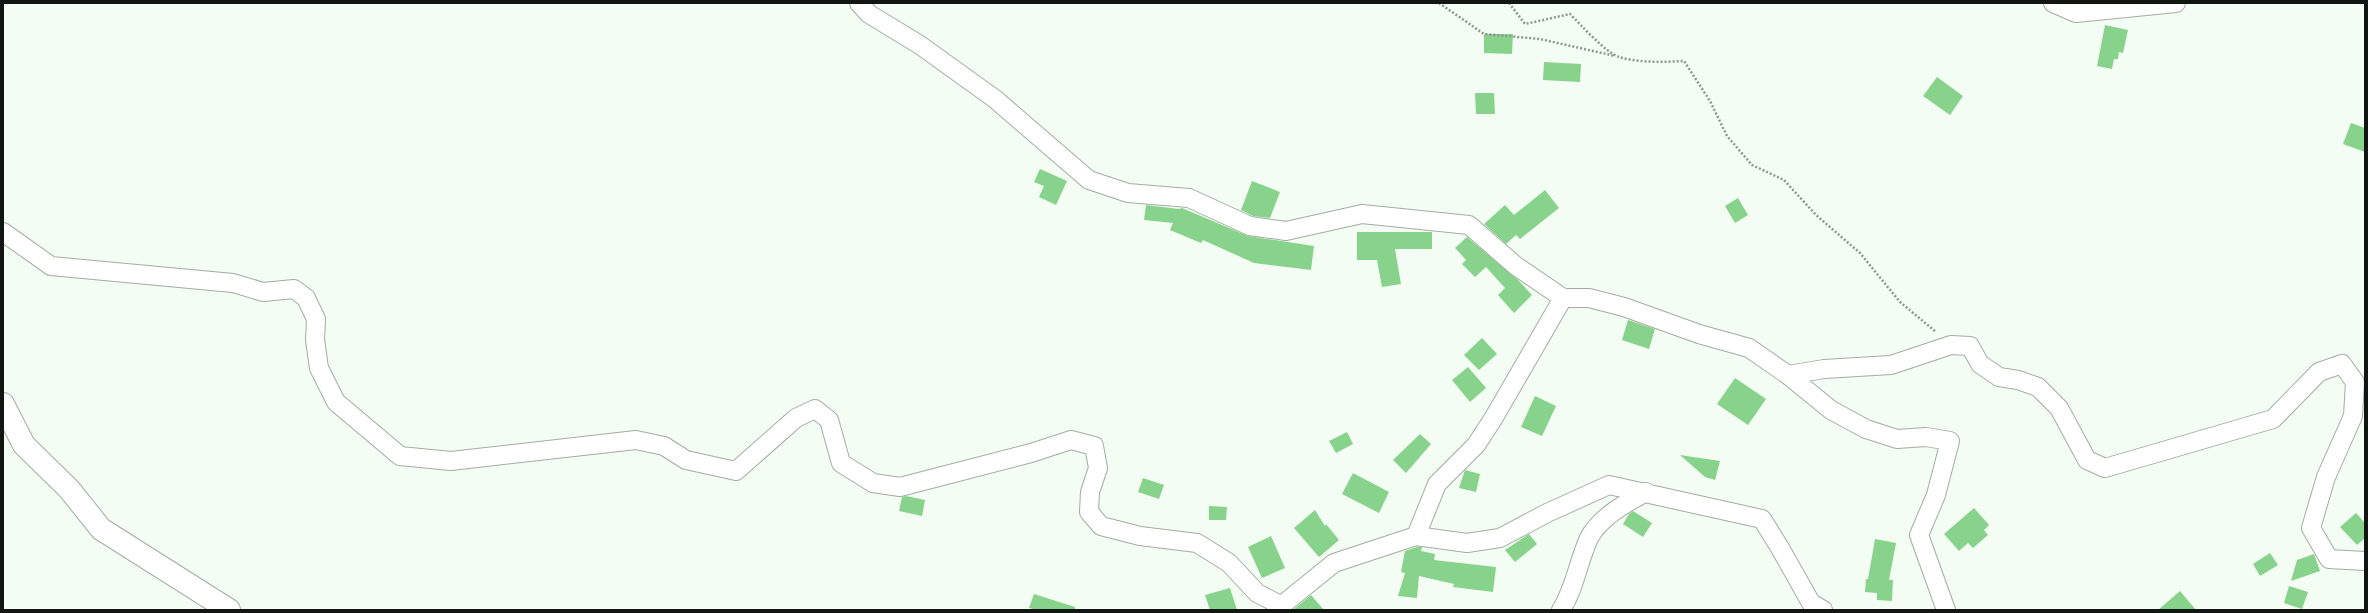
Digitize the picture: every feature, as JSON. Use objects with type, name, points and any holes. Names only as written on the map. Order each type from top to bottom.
[{"type":"street","points":[[859,3],[869,14],[920,45],[995,99],[1089,180],[1128,193],[1189,198],[1250,226],[1286,231],[1362,214],[1469,225],[1516,266],[1563,298],[1589,298],[1624,307],[1698,334],[1748,348],[1788,375],[1830,410],[1866,429],[1897,439],[1926,437],[1950,441],[1936,495],[1920,535],[1946,610]]},
{"type":"street","points":[[2053,3],[2076,13],[2176,3]]},
{"type":"street","points":[[3,232],[51,266],[233,283],[263,292],[294,289],[306,298],[316,319],[315,340],[320,368],[336,402],[400,456],[451,462],[601,446],[636,440],[664,446],[686,460],[736,471],[796,418],[814,409],[829,420],[841,463],[873,483],[900,487],[1031,453],[1071,440],[1094,446],[1098,468],[1090,492],[1089,512],[1100,526],[1140,536],[1197,542],[1229,564],[1257,593],[1279,608],[1334,563],[1416,536],[1467,543],[1500,538],[1547,513],[1608,485],[1646,492],[1762,519],[1811,604],[1823,610]]},
{"type":"street","points":[[1416,536],[1437,484],[1476,445],[1493,419],[1563,298]]},
{"type":"street","points":[[1788,375],[1824,369],[1891,365],[1952,345],[1970,346],[1980,364],[1999,377],[2018,380],[2038,387],[2058,408],[2087,460],[2105,468],[2273,420],[2319,372],[2342,364],[2355,382],[2353,416],[2326,477],[2311,528],[2328,559],[2365,561]]},
{"type":"street","points":[[3,404],[24,445],[69,489],[101,529],[229,610]]},
{"type":"street","points":[[1562,610],[1570,597],[1590,538],[1614,511],[1646,492]]},
{"type":"path","points":[[1439,3],[1484,34],[1540,39],[1618,57],[1665,62],[1684,61],[1710,100],[1727,136],[1752,165],[1784,180],[1816,215],[1860,254],[1900,302],[1952,345]]},
{"type":"path","points":[[1509,3],[1525,24],[1570,14],[1590,35],[1618,57]]},
{"type":"building","points":[[2105,25],[2128,30],[2123,53],[2119,52],[2118,59],[2114,59],[2112,69],[2097,66]]},
{"type":"building","points":[[1484,34],[1513,34],[1512,54],[1484,53]]},
{"type":"building","points":[[1544,62],[1581,64],[1580,82],[1543,80]]},
{"type":"building","points":[[1937,77],[1963,96],[1950,115],[1923,96]]},
{"type":"building","points":[[1475,93],[1494,93],[1495,114],[1476,114]]},
{"type":"building","points":[[2351,123],[2365,128],[2365,152],[2343,144]]},
{"type":"building","points":[[1040,169],[1067,181],[1056,205],[1039,197],[1044,186],[1034,182]]},
{"type":"building","points":[[1252,181],[1280,192],[1270,218],[1253,216],[1241,210]]},
{"type":"building","points":[[1545,190],[1559,208],[1520,239],[1516,235],[1506,244],[1484,224],[1505,205],[1514,215]]},
{"type":"building","points":[[1738,198],[1748,215],[1735,223],[1725,206]]},
{"type":"building","points":[[1146,205],[1179,209],[1182,208],[1248,236],[1314,246],[1311,270],[1254,263],[1203,240],[1201,243],[1170,230],[1173,223],[1144,220]]},
{"type":"building","points":[[1357,232],[1432,232],[1432,249],[1395,249],[1401,284],[1382,287],[1377,260],[1357,260]]},
{"type":"building","points":[[1467,237],[1518,280],[1532,295],[1514,313],[1498,295],[1505,288],[1486,267],[1475,277],[1462,264],[1466,260],[1455,248]]},
{"type":"building","points":[[1628,320],[1655,329],[1649,349],[1622,340]]},
{"type":"building","points":[[1482,338],[1497,354],[1479,370],[1464,355]]},
{"type":"building","points":[[1468,367],[1486,388],[1470,402],[1452,380]]},
{"type":"building","points":[[1735,378],[1766,399],[1748,425],[1717,404]]},
{"type":"building","points":[[1535,396],[1556,406],[1542,436],[1521,427]]},
{"type":"building","points":[[1347,432],[1353,444],[1336,453],[1329,441]]},
{"type":"building","points":[[1420,434],[1431,444],[1406,473],[1393,460]]},
{"type":"building","points":[[1680,455],[1720,461],[1715,480],[1705,477]]},
{"type":"building","points":[[1465,470],[1480,474],[1476,492],[1459,488]]},
{"type":"building","points":[[1353,473],[1389,492],[1379,513],[1342,494]]},
{"type":"building","points":[[1143,478],[1164,485],[1159,499],[1138,492]]},
{"type":"building","points":[[906,496],[925,500],[922,516],[899,511],[902,497]]},
{"type":"building","points":[[1209,506],[1227,507],[1226,520],[1209,520]]},
{"type":"building","points":[[1974,508],[1989,525],[1984,530],[1988,535],[1973,548],[1968,543],[1959,551],[1944,534]]},
{"type":"building","points":[[1315,510],[1325,526],[1326,524],[1339,540],[1319,557],[1294,528]]},
{"type":"building","points":[[1633,511],[1652,523],[1643,537],[1623,524],[1629,514]]},
{"type":"building","points":[[2356,513],[2365,523],[2365,538],[2357,545],[2340,527]]},
{"type":"building","points":[[1529,534],[1537,544],[1515,562],[1505,550]]},
{"type":"building","points":[[1271,536],[1285,568],[1262,578],[1248,547]]},
{"type":"building","points":[[1875,539],[1896,543],[1889,580],[1893,580],[1892,601],[1877,600],[1877,593],[1865,592],[1866,579],[1868,579]]},
{"type":"building","points":[[1422,547],[1421,551],[1435,554],[1434,560],[1496,567],[1493,592],[1453,587],[1454,584],[1419,576],[1417,598],[1398,596],[1405,573],[1401,572],[1405,551]]},
{"type":"building","points":[[2270,553],[2278,565],[2260,576],[2253,564]]},
{"type":"building","points":[[2314,554],[2320,571],[2291,581],[2297,560]]},
{"type":"building","points":[[2289,586],[2308,592],[2302,609],[2284,603]]},
{"type":"building","points":[[1230,588],[1237,610],[1210,610],[1205,595]]},
{"type":"building","points":[[2180,591],[2196,610],[2158,610]]},
{"type":"building","points":[[1034,594],[1075,607],[1075,610],[1037,610],[1029,608]]},
{"type":"building","points":[[1311,595],[1324,610],[1293,610]]}]
